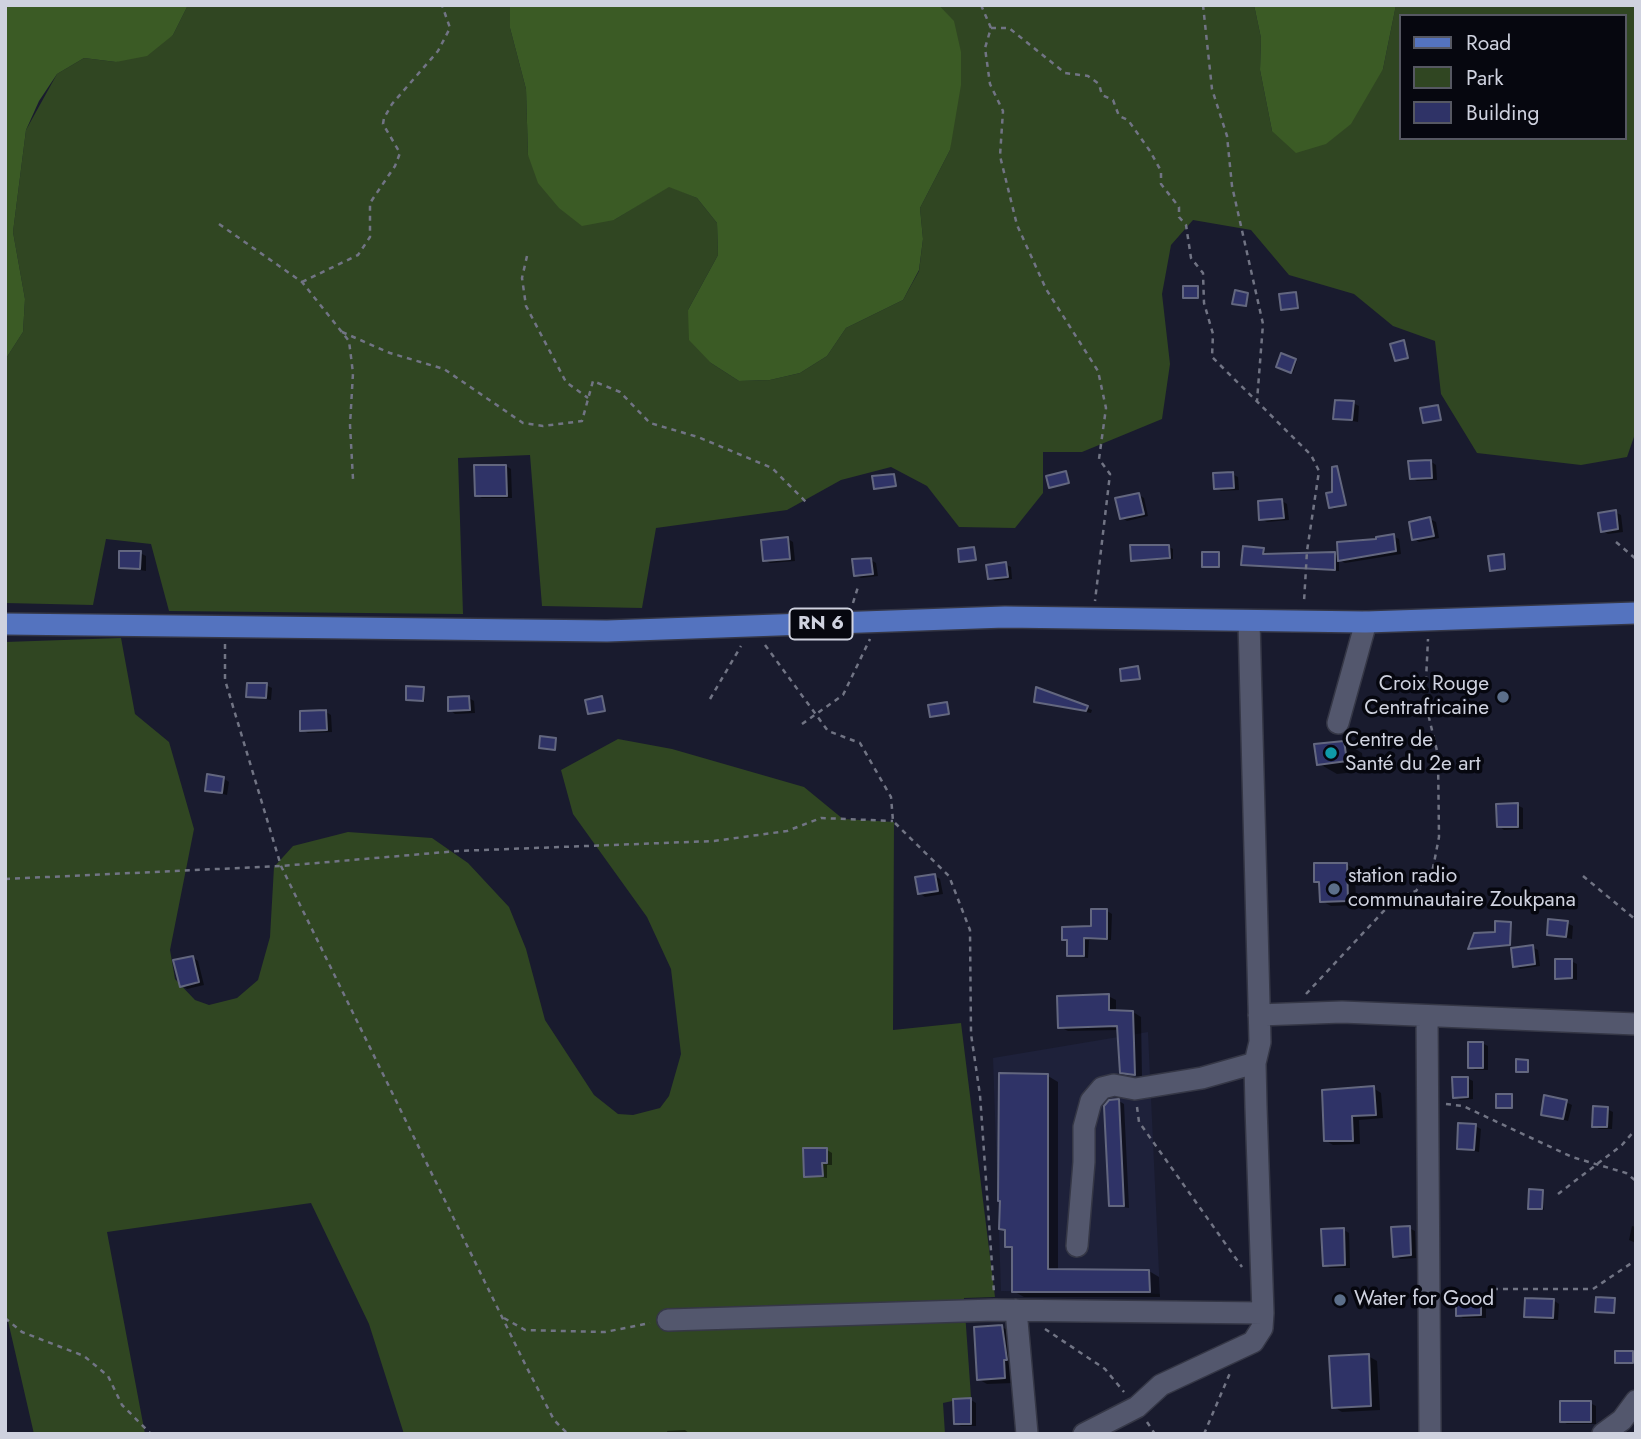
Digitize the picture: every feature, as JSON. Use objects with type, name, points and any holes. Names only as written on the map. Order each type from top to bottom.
[{"type":"main road","name":"RN 6","points":[[5,624],[607,631],[1005,617],[1366,622],[1636,613]]},
{"type":"street","points":[[1084,1434],[1137,1407],[1171,1380],[1239,1351],[1253,1342],[1262,1328],[1255,1063],[1260,1042],[1249,621]]},
{"type":"street","points":[[1338,723],[1366,622]]},
{"type":"street","points":[[1259,1015],[1342,1012],[1636,1024]]},
{"type":"street","points":[[1427,1016],[1430,1434]]},
{"type":"street","points":[[1077,1245],[1084,1127],[1091,1101],[1102,1088],[1114,1085],[1135,1089],[1202,1078],[1255,1063]]},
{"type":"street","points":[[667,1320],[1263,1306]]},
{"type":"street","points":[[1005,1310],[1027,1434]]},
{"type":"street","points":[[1603,1434],[1622,1420],[1636,1401]]},
{"type":"path","points":[[302,282],[358,255],[370,236],[370,203],[395,166],[400,153],[383,124],[384,118],[392,104],[438,51],[450,28],[442,5]]},
{"type":"path","points":[[981,5],[991,28],[985,48],[990,84],[1003,111],[1000,156],[1017,225],[1046,289],[1098,371],[1106,408],[1099,459],[1110,474],[1093,619]]},
{"type":"path","points":[[1203,5],[1212,89],[1227,136],[1231,186],[1263,324],[1257,401]]},
{"type":"path","points":[[991,28],[1009,29],[1065,73],[1088,76],[1099,84],[1102,95],[1112,100],[1119,116],[1128,120],[1150,150],[1161,171],[1161,184],[1179,206],[1179,216],[1186,225],[1191,258],[1203,273],[1204,303],[1213,334],[1212,357],[1311,455],[1319,471],[1307,551],[1303,621]]},
{"type":"path","points":[[219,224],[302,282],[349,341],[353,373],[350,425],[353,479]]},
{"type":"path","points":[[527,256],[522,278],[526,306],[566,382],[589,398]]},
{"type":"path","points":[[342,332],[390,353],[444,369],[523,423],[543,426],[582,421],[593,381],[620,392],[650,423],[698,437],[772,468],[807,503]]},
{"type":"path","points":[[1616,542],[1636,559]]},
{"type":"path","points":[[1287,1015],[1395,899],[1416,891],[1433,868],[1439,837],[1438,755],[1425,701],[1429,620]]},
{"type":"path","points":[[802,724],[843,695],[878,622]]},
{"type":"path","points":[[225,626],[225,680],[281,866],[554,1420],[568,1434]]},
{"type":"path","points":[[710,699],[752,626],[828,732],[860,743],[891,797],[893,821],[949,876],[970,930],[971,1034],[1005,1310],[1105,1369],[1137,1407],[1155,1434]]},
{"type":"path","points":[[5,880],[281,866],[458,851],[714,841],[787,831],[821,818],[893,821]]},
{"type":"path","points":[[1583,876],[1636,920]]},
{"type":"path","points":[[1427,1078],[1445,1104],[1463,1106],[1572,1157],[1626,1173],[1636,1181]]},
{"type":"path","points":[[1135,1089],[1139,1122],[1263,1306]]},
{"type":"path","points":[[1558,1194],[1622,1145],[1636,1129]]},
{"type":"path","points":[[1493,1290],[1593,1289],[1636,1260]]},
{"type":"path","points":[[502,1317],[525,1330],[604,1332],[667,1320]]},
{"type":"path","points":[[5,1318],[22,1332],[84,1356],[108,1376],[122,1405],[151,1434]]},
{"type":"path","points":[[1204,1434],[1239,1351]]},
{"type":"shaded area","points":[[1148,1032],[1160,1294],[1001,1291],[993,1058]]},
{"type":"green space","points":[[5,5],[188,5],[173,35],[147,56],[116,62],[84,58],[57,74],[39,101],[26,130],[13,232],[25,299],[23,332],[5,360]]},
{"type":"green space","points":[[188,5],[510,5],[510,28],[526,89],[528,155],[614,220],[669,186],[697,198],[717,223],[718,255],[688,310],[711,363],[739,381],[770,380],[800,373],[827,356],[846,328],[903,300],[919,271],[923,239],[920,208],[950,150],[954,22],[939,5],[1254,5],[1261,38],[1260,70],[1272,131],[1383,69],[1396,5],[1636,5],[1636,431],[1627,457],[1581,465],[1477,453],[1441,394],[1435,341],[1393,326],[1354,294],[1289,275],[1251,230],[1193,220],[1171,245],[1162,294],[1170,364],[1162,419],[1082,452],[1043,452],[1043,493],[1015,528],[959,527],[927,486],[891,467],[841,480],[787,510],[656,528],[642,608],[542,606],[530,455],[458,458],[463,614],[169,611],[151,544],[106,539],[93,605],[5,603],[5,360],[23,332],[25,299],[13,232],[26,130],[57,74],[84,58],[116,62],[173,35]]},
{"type":"green space","points":[[510,5],[939,5],[954,21],[961,52],[961,85],[950,150],[920,208],[923,239],[919,270],[903,300],[846,328],[827,356],[800,373],[770,380],[739,381],[711,363],[689,340],[688,310],[718,255],[717,223],[697,198],[669,187],[614,220],[582,226],[559,208],[538,183],[528,155],[526,89],[510,28]]},
{"type":"green space","points":[[1254,5],[1396,5],[1383,69],[1351,124],[1326,144],[1296,153],[1272,131],[1260,70],[1261,38]]},
{"type":"green space","points":[[121,638],[135,714],[169,742],[194,829],[170,950],[175,979],[195,1000],[209,1005],[237,998],[258,980],[270,937],[274,867],[293,846],[348,832],[432,838],[468,863],[509,907],[526,949],[545,1020],[594,1095],[618,1114],[633,1115],[660,1108],[669,1096],[681,1054],[671,969],[647,917],[573,814],[561,770],[618,739],[672,749],[804,787],[843,819],[894,822],[893,1030],[961,1023],[995,1297],[964,1298],[971,1397],[943,1403],[945,1434],[404,1434],[369,1324],[311,1203],[107,1232],[145,1434],[34,1434],[8,1321],[5,1321],[5,642]]},
{"type":"building","points":[[1183,286],[1198,286],[1198,298],[1183,298]]},
{"type":"building","points":[[1235,290],[1248,293],[1246,306],[1232,304]]},
{"type":"building","points":[[1296,292],[1298,308],[1281,310],[1279,294]]},
{"type":"building","points":[[1404,340],[1408,358],[1395,361],[1390,344]]},
{"type":"building","points":[[1281,353],[1296,359],[1291,373],[1276,367]]},
{"type":"building","points":[[1335,400],[1354,401],[1352,420],[1333,419]]},
{"type":"building","points":[[1438,405],[1441,420],[1423,423],[1420,408]]},
{"type":"building","points":[[1431,460],[1432,478],[1410,479],[1408,461]]},
{"type":"building","points":[[474,465],[506,465],[507,496],[475,496]]},
{"type":"building","points":[[1337,466],[1346,505],[1329,508],[1326,493],[1332,492],[1332,467]]},
{"type":"building","points":[[1066,471],[1069,483],[1049,488],[1046,476]]},
{"type":"building","points":[[1233,472],[1234,488],[1214,489],[1213,473]]},
{"type":"building","points":[[894,474],[896,486],[874,489],[872,476]]},
{"type":"building","points":[[1139,493],[1144,514],[1120,519],[1115,498]]},
{"type":"building","points":[[1282,499],[1284,518],[1259,520],[1258,501]]},
{"type":"building","points":[[1616,510],[1618,529],[1601,532],[1598,513]]},
{"type":"building","points":[[1430,517],[1434,536],[1412,540],[1409,522]]},
{"type":"building","points":[[1394,534],[1396,551],[1338,561],[1337,542],[1376,539]]},
{"type":"building","points":[[788,537],[790,559],[763,561],[761,540]]},
{"type":"building","points":[[1130,545],[1169,545],[1170,558],[1131,561]]},
{"type":"building","points":[[1243,546],[1264,548],[1263,554],[1335,552],[1335,570],[1241,565]]},
{"type":"building","points":[[974,547],[976,560],[959,562],[958,549]]},
{"type":"building","points":[[119,551],[141,551],[140,569],[119,568]]},
{"type":"building","points":[[1202,552],[1219,552],[1219,567],[1202,567]]},
{"type":"building","points":[[1504,554],[1505,569],[1490,571],[1488,556]]},
{"type":"building","points":[[871,558],[873,574],[854,576],[852,559]]},
{"type":"building","points":[[1006,562],[1008,577],[988,579],[986,565]]},
{"type":"building","points":[[1138,666],[1140,679],[1121,681],[1120,669]]},
{"type":"building","points":[[247,683],[267,683],[266,698],[246,697]]},
{"type":"building","points":[[406,686],[424,687],[423,701],[406,700]]},
{"type":"building","points":[[1036,687],[1088,706],[1086,711],[1034,702]]},
{"type":"building","points":[[469,696],[470,710],[448,711],[448,697]]},
{"type":"building","points":[[602,696],[605,711],[588,714],[585,700]]},
{"type":"building","points":[[947,702],[949,714],[930,717],[928,705]]},
{"type":"building","points":[[326,710],[327,730],[300,731],[300,711]]},
{"type":"building","points":[[540,736],[556,738],[555,750],[539,748]]},
{"type":"building","name":"Centre de Santé du 2e art","points":[[1344,741],[1347,761],[1317,765],[1314,744]]},
{"type":"building","points":[[207,774],[224,777],[222,793],[205,791]]},
{"type":"building","points":[[1518,803],[1518,827],[1497,827],[1496,804]]},
{"type":"building","points":[[1314,863],[1347,863],[1348,901],[1320,902],[1319,882],[1314,882]]},
{"type":"building","points":[[935,874],[938,891],[918,894],[915,877]]},
{"type":"building","points":[[1091,909],[1107,909],[1107,939],[1084,938],[1084,956],[1067,956],[1067,940],[1062,940],[1062,927],[1091,926]]},
{"type":"building","points":[[1548,919],[1568,921],[1566,937],[1547,935]]},
{"type":"building","points":[[1495,921],[1511,922],[1510,945],[1468,949],[1474,933],[1495,932]]},
{"type":"building","points":[[1533,945],[1535,964],[1513,967],[1511,948]]},
{"type":"building","points":[[193,956],[199,982],[180,987],[173,960]]},
{"type":"building","points":[[1555,959],[1572,959],[1572,978],[1555,979]]},
{"type":"building","points":[[1109,994],[1109,1010],[1133,1011],[1135,1075],[1120,1073],[1117,1026],[1058,1028],[1057,996]]},
{"type":"building","points":[[1468,1042],[1483,1042],[1483,1068],[1468,1068]]},
{"type":"building","points":[[1516,1059],[1528,1060],[1528,1072],[1516,1072]]},
{"type":"building","points":[[999,1073],[1048,1074],[1048,1269],[1149,1270],[1150,1292],[1012,1292],[1012,1247],[1005,1247],[1005,1230],[999,1229]]},
{"type":"building","points":[[1452,1077],[1468,1077],[1468,1097],[1453,1098]]},
{"type":"building","points":[[1374,1086],[1376,1115],[1352,1116],[1353,1141],[1324,1141],[1322,1090]]},
{"type":"building","points":[[1496,1094],[1512,1094],[1512,1108],[1496,1108]]},
{"type":"building","points":[[1544,1095],[1567,1100],[1563,1119],[1541,1115]]},
{"type":"building","points":[[1119,1099],[1124,1206],[1109,1206],[1104,1106],[1109,1100]]},
{"type":"building","points":[[1593,1106],[1608,1107],[1607,1127],[1592,1127]]},
{"type":"building","points":[[1458,1123],[1476,1124],[1474,1150],[1457,1149]]},
{"type":"building","points":[[803,1148],[827,1148],[827,1163],[822,1163],[823,1176],[804,1177]]},
{"type":"building","points":[[1529,1189],[1543,1190],[1542,1209],[1528,1209]]},
{"type":"building","points":[[1410,1226],[1411,1255],[1393,1257],[1391,1227]]},
{"type":"building","points":[[1344,1228],[1345,1265],[1323,1266],[1321,1229]]},
{"type":"building","points":[[1456,1295],[1481,1295],[1481,1315],[1456,1316]]},
{"type":"building","points":[[1596,1297],[1615,1298],[1614,1313],[1595,1312]]},
{"type":"building","points":[[1525,1298],[1554,1299],[1553,1318],[1524,1317]]},
{"type":"building","points":[[1002,1325],[1007,1360],[1004,1360],[1005,1378],[977,1380],[974,1327]]},
{"type":"building","points":[[1615,1351],[1633,1351],[1633,1363],[1615,1363]]},
{"type":"building","points":[[1369,1354],[1371,1406],[1332,1408],[1329,1356]]},
{"type":"building","points":[[971,1398],[971,1424],[954,1424],[953,1399]]},
{"type":"building","points":[[1560,1401],[1591,1401],[1591,1422],[1560,1422]]},
{"type":"place","name":"Croix Rouge Centrafricaine","points":[[1503,697]]},
{"type":"place","name":"Centre de Santé du 2e art","points":[[1331,753]]},
{"type":"place","name":"station radio communautaire Zoukpana","points":[[1334,889]]},
{"type":"place","name":"Water for Good","points":[[1340,1300]]}]
